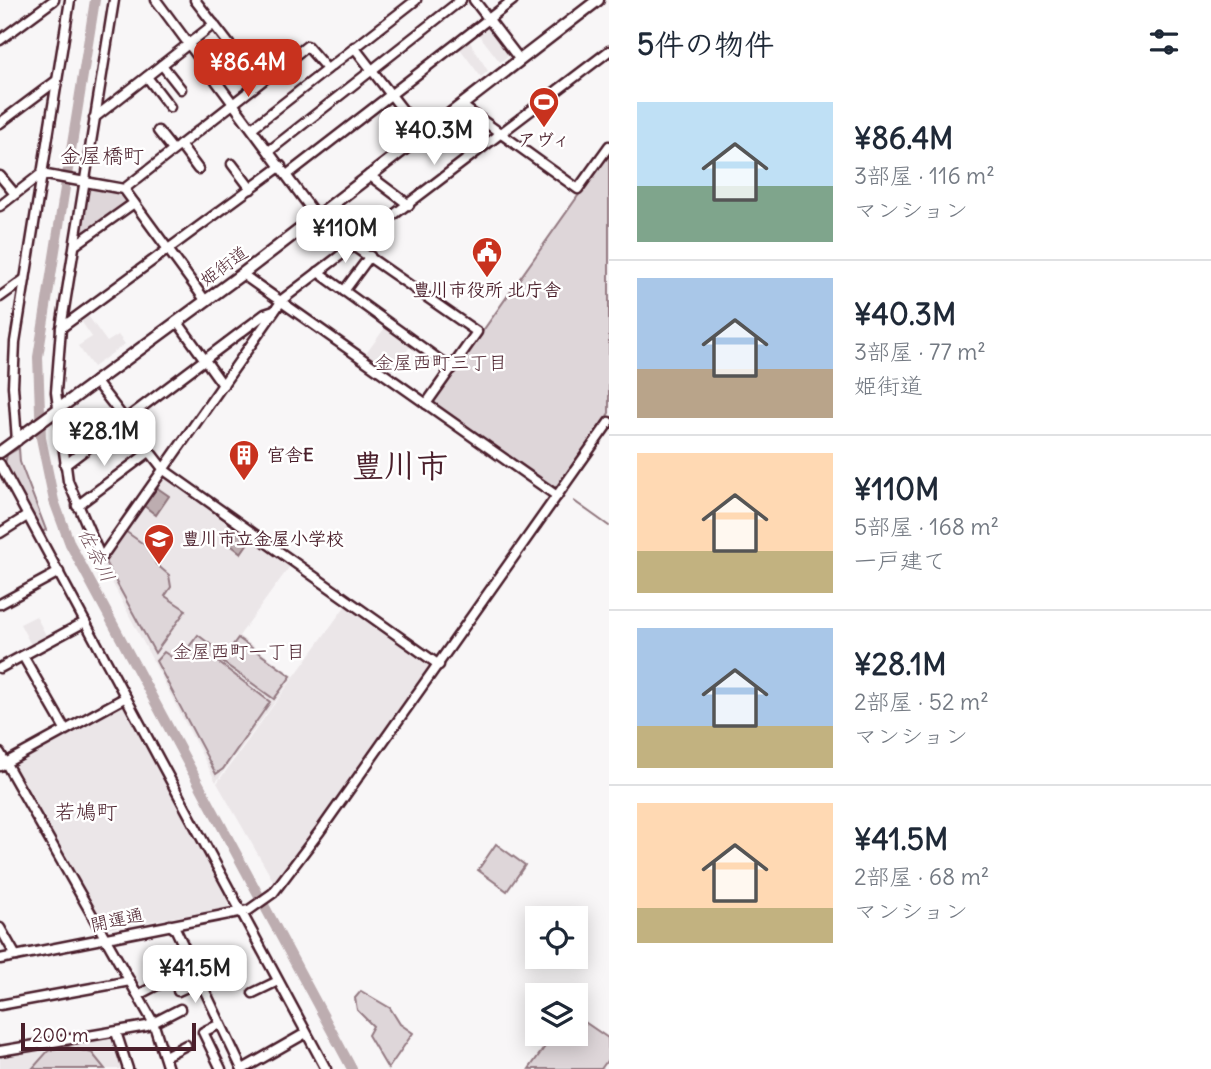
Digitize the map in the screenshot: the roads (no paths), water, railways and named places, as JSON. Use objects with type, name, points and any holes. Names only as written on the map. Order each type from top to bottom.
[{"type":"main road","name":"姫街道","points":[[0,452],[242,274],[598,0]]},
{"type":"street","points":[[0,40],[54,0]]},
{"type":"street","points":[[19,439],[14,355],[25,279],[46,175],[56,81],[70,0]]},
{"type":"street","points":[[114,0],[81,181],[75,245],[61,328],[53,412],[77,506],[101,558],[281,302],[609,51]]},
{"type":"street","points":[[156,0],[323,225],[477,332],[426,404]]},
{"type":"street","points":[[195,0],[259,83]]},
{"type":"street","points":[[252,128],[416,0]]},
{"type":"street","points":[[269,151],[373,72],[461,0]]},
{"type":"street","points":[[474,0],[520,60]]},
{"type":"street","points":[[287,175],[513,0]]},
{"type":"street","points":[[94,118],[214,24]]},
{"type":"street","points":[[124,190],[307,46],[327,69]]},
{"type":"street","points":[[354,47],[422,135]]},
{"type":"street","points":[[162,65],[180,89]]},
{"type":"street","points":[[147,77],[170,107]]},
{"type":"street","points":[[0,122],[56,81]]},
{"type":"street","points":[[461,105],[578,189],[609,146]]},
{"type":"street","points":[[158,131],[198,169]]},
{"type":"street","points":[[232,164],[251,189]]},
{"type":"street","points":[[61,328],[281,166]]},
{"type":"street","points":[[0,206],[46,175],[124,190],[205,300]]},
{"type":"street","points":[[369,175],[409,205]]},
{"type":"street","points":[[0,176],[15,194]]},
{"type":"street","points":[[75,245],[134,203]]},
{"type":"street","points":[[344,291],[370,256]]},
{"type":"street","points":[[318,272],[452,369]]},
{"type":"street","points":[[242,274],[557,496]]},
{"type":"street","points":[[0,283],[3,295],[25,279]]},
{"type":"street","points":[[65,465],[265,314],[274,311]]},
{"type":"street","points":[[177,321],[223,385]]},
{"type":"street","points":[[95,381],[164,470],[439,665],[609,422]]},
{"type":"street","points":[[77,506],[149,452]]},
{"type":"street","points":[[0,464],[326,1069]]},
{"type":"street","points":[[0,533],[27,516]]},
{"type":"street","points":[[0,604],[59,572]]},
{"type":"street","points":[[0,668],[85,622]]},
{"type":"street","points":[[23,656],[65,729]]},
{"type":"street","name":"開運通","points":[[0,958],[253,908],[273,893],[439,665]]},
{"type":"street","points":[[3,765],[125,697]]},
{"type":"street","points":[[0,753],[3,765],[106,937],[153,1022],[168,1069]]},
{"type":"street","points":[[170,925],[176,930],[242,1069],[306,1033]]},
{"type":"street","points":[[0,928],[16,956]]},
{"type":"street","points":[[0,1005],[130,981]]},
{"type":"street","points":[[178,992],[200,981]]},
{"type":"street","points":[[253,993],[278,981]]},
{"type":"street","points":[[138,995],[163,982]]},
{"type":"street","points":[[1,1049],[147,1026],[180,1009]]},
{"type":"street","points":[[220,1024],[204,1032],[221,1069]]},
{"type":"street","points":[[116,1032],[128,1069]]},
{"type":"street","points":[[165,1056],[186,1045]]},
{"type":"waterway","name":"佐奈川","points":[[95,0],[38,357],[41,438],[54,501],[70,544],[352,1069]]},
{"type":"waterway","points":[[574,501],[609,526]]},
{"type":"place","name":"アヴィ","points":[[544,129]]},
{"type":"place","name":"豊川市役所 北庁舎","points":[[487,279]]},
{"type":"place","name":"官舎E","points":[[244,482]]},
{"type":"place","name":"豊川市立金屋小学校","points":[[159,566]]},
{"type":"district","name":"金屋橋町","points":[[102,156]]},
{"type":"district","name":"金屋西町三丁目","points":[[441,362]]},
{"type":"district","name":"豊川市","points":[[400,466]]},
{"type":"district","name":"金屋西町一丁目","points":[[239,651]]},
{"type":"district","name":"若鳩町","points":[[86,812]]}]
